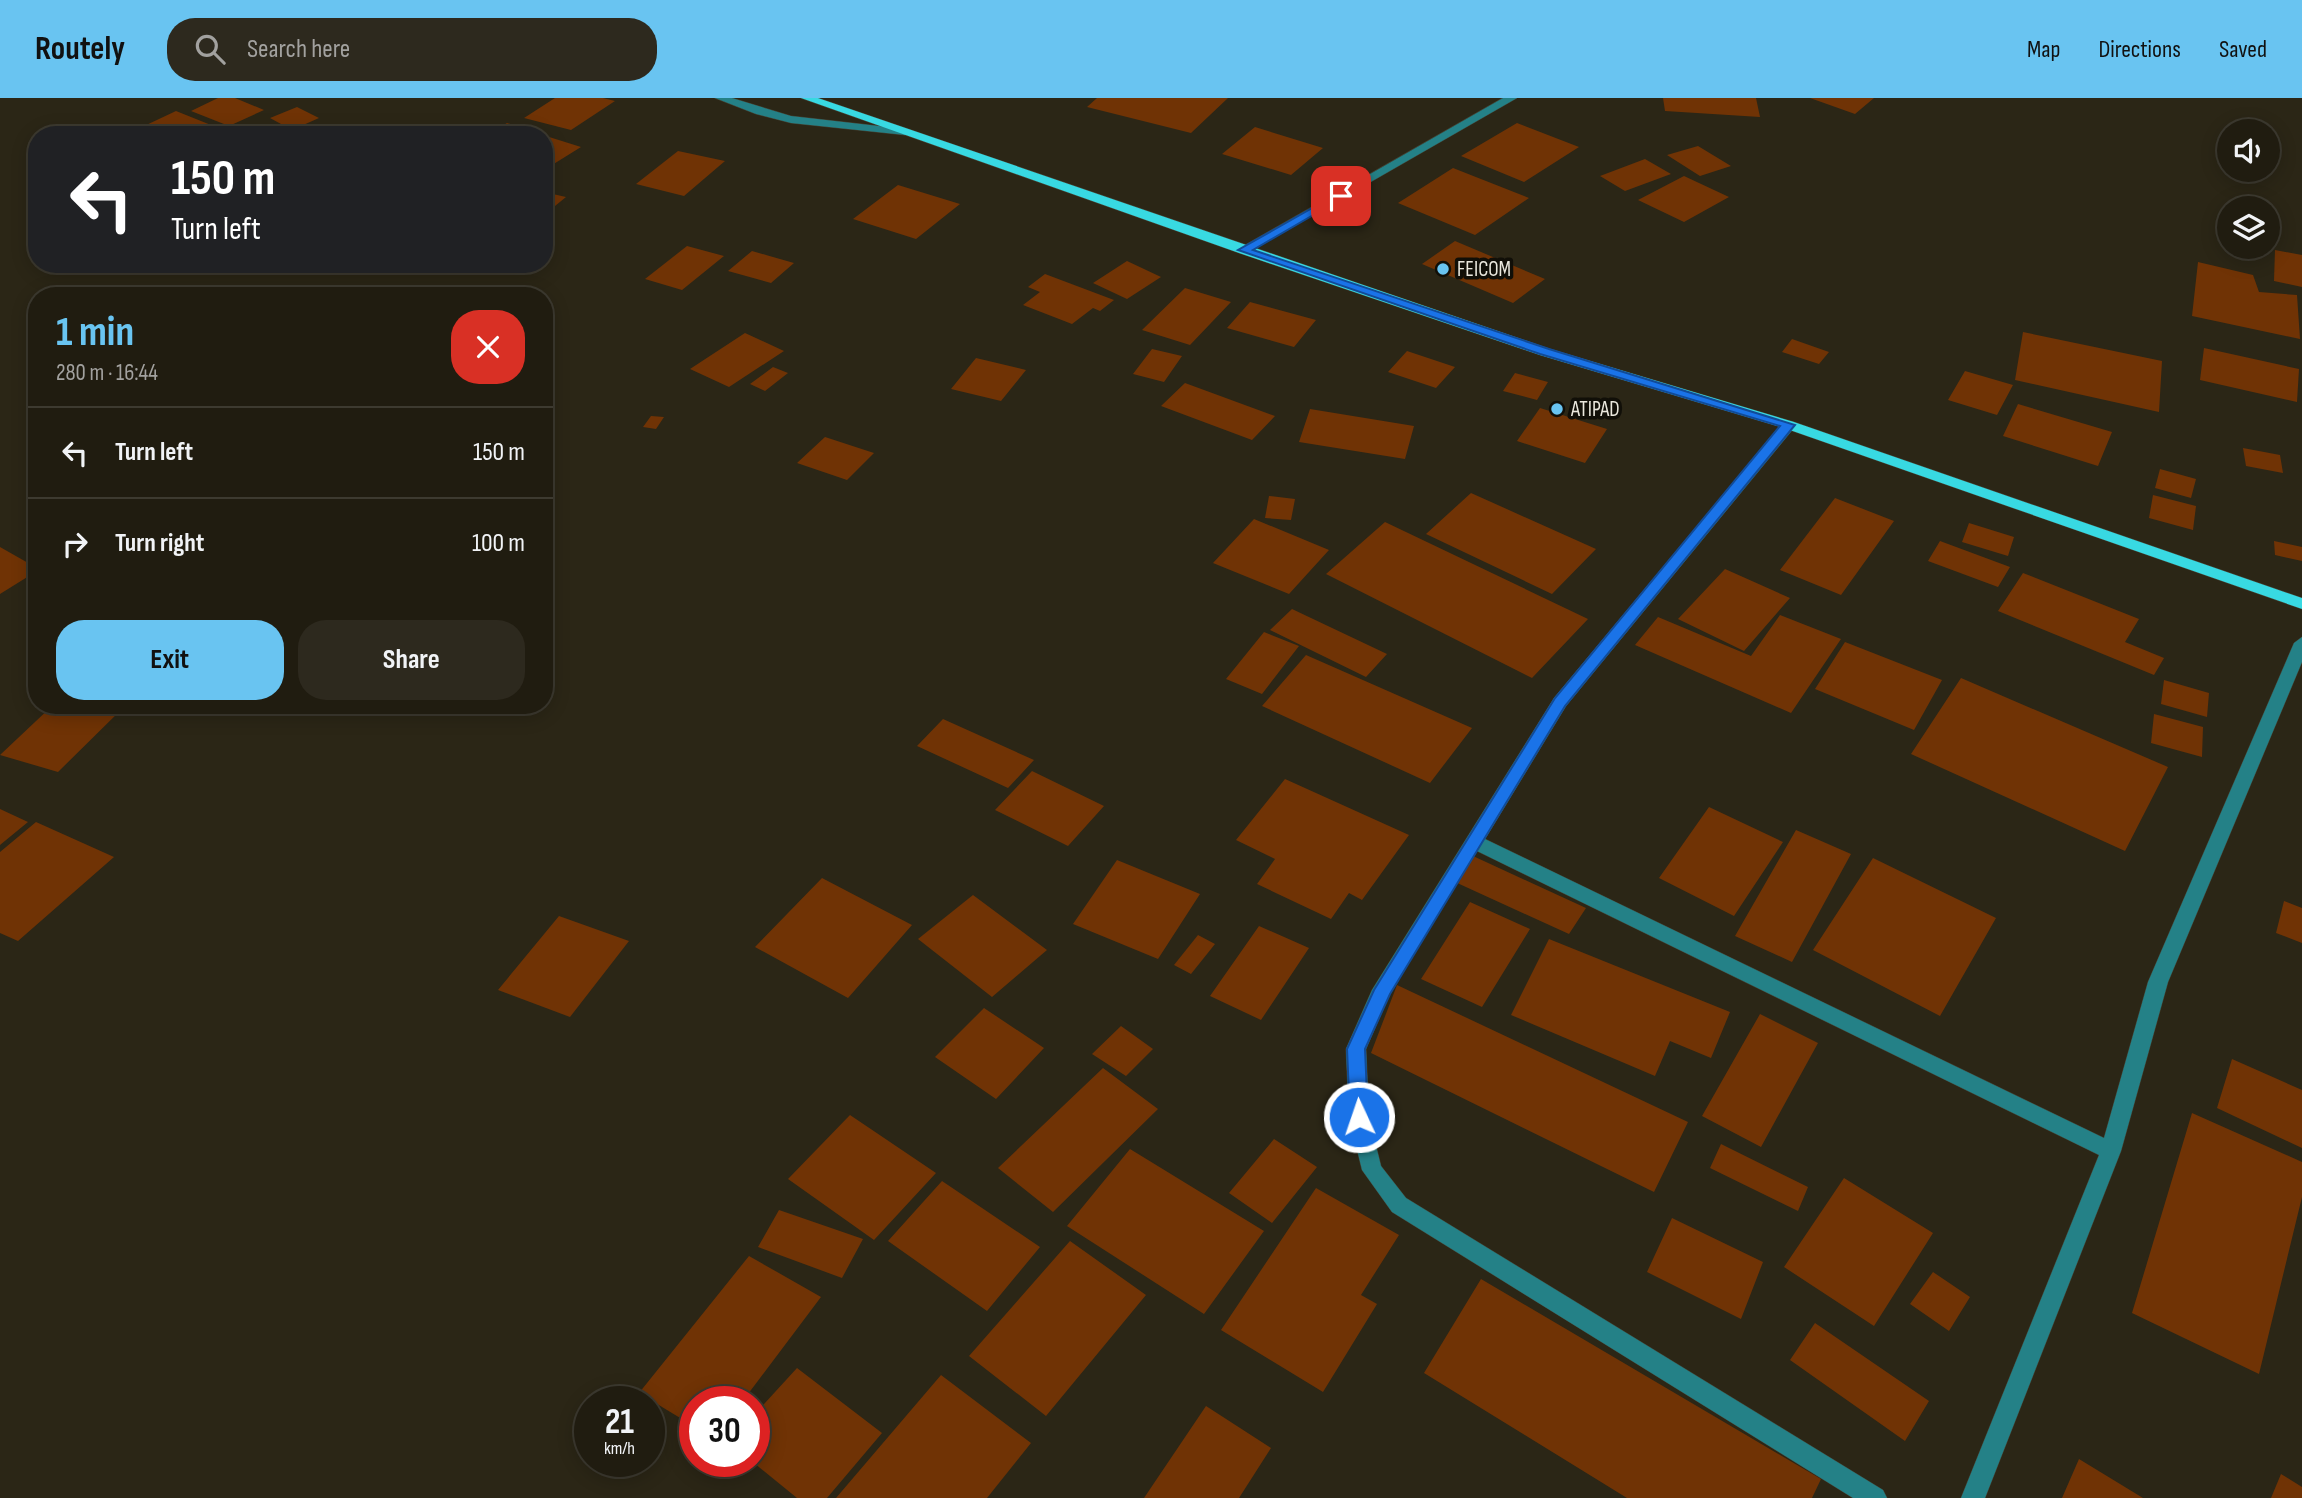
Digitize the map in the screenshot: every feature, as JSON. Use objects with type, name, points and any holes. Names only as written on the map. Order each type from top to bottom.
[{"type":"main road","points":[[807,98],[1545,352],[1789,425],[2302,604]]},
{"type":"street","points":[[721,98],[800,121],[830,122],[905,132]]},
{"type":"street","points":[[1243,250],[1511,98]]},
{"type":"street","points":[[1789,425],[1560,702],[1382,990],[1356,1049],[1359,1117],[1372,1170],[1399,1205],[1875,1498]]},
{"type":"street","points":[[1973,1498],[2111,1151],[2158,982],[2302,643]]},
{"type":"street","points":[[1475,842],[2111,1151]]},
{"type":"building","points":[[218,98],[235,98],[264,110],[229,126],[191,111]]},
{"type":"building","points":[[555,98],[603,98],[615,101],[571,130],[524,118]]},
{"type":"building","points":[[1097,98],[1228,98],[1191,133],[1087,107]]},
{"type":"building","points":[[1663,98],[1756,98],[1760,117],[1665,111]]},
{"type":"building","points":[[1810,98],[1874,98],[1855,114]]},
{"type":"building","points":[[297,107],[319,118],[301,126],[285,126],[270,118]]},
{"type":"building","points":[[176,111],[214,126],[144,126]]},
{"type":"building","points":[[1517,123],[1579,147],[1524,182],[1461,156]]},
{"type":"building","points":[[1255,127],[1323,148],[1291,175],[1222,154]]},
{"type":"building","points":[[553,138],[581,147],[553,164]]},
{"type":"building","points":[[1698,146],[1731,166],[1700,176],[1667,155]]},
{"type":"building","points":[[678,151],[725,161],[684,196],[636,184]]},
{"type":"building","points":[[1645,159],[1671,174],[1625,191],[1600,176]]},
{"type":"building","points":[[1453,168],[1529,198],[1475,235],[1398,203]]},
{"type":"building","points":[[1684,176],[1729,197],[1684,222],[1638,200]]},
{"type":"building","points":[[898,185],[960,204],[916,239],[853,219]]},
{"type":"building","points":[[553,194],[566,197],[553,208]]},
{"type":"building","points":[[1455,241],[1545,279],[1513,303],[1422,264]]},
{"type":"building","points":[[687,246],[724,256],[682,290],[645,279]]},
{"type":"building","points":[[752,251],[794,263],[771,283],[728,271]]},
{"type":"building","points":[[2280,251],[2302,255],[2302,287],[2274,281],[2275,259],[2280,259]]},
{"type":"building","points":[[1127,261],[1161,277],[1127,299],[1093,283]]},
{"type":"building","points":[[2198,262],[2253,275],[2259,292],[2297,295],[2300,339],[2192,316]]},
{"type":"building","points":[[1045,274],[1114,300],[1100,311],[1093,308],[1072,324],[1023,305],[1040,292],[1028,287]]},
{"type":"building","points":[[1185,288],[1231,302],[1190,345],[1142,330]]},
{"type":"building","points":[[1250,302],[1316,320],[1294,347],[1227,328]]},
{"type":"building","points":[[2023,332],[2162,361],[2159,412],[2015,380]]},
{"type":"building","points":[[745,333],[784,351],[729,387],[690,369]]},
{"type":"building","points":[[1792,339],[1829,352],[1819,364],[1782,352]]},
{"type":"building","points":[[2204,348],[2299,369],[2297,402],[2200,380]]},
{"type":"building","points":[[1152,349],[1182,356],[1164,382],[1133,374]]},
{"type":"building","points":[[1407,351],[1455,367],[1436,388],[1388,372]]},
{"type":"building","points":[[976,358],[1026,370],[1001,401],[951,389]]},
{"type":"building","points":[[773,367],[788,373],[765,391],[750,384]]},
{"type":"building","points":[[1965,371],[2013,385],[1997,415],[1948,400]]},
{"type":"building","points":[[1515,373],[1548,382],[1537,400],[1503,391]]},
{"type":"building","points":[[1185,383],[1275,416],[1252,440],[1161,406]]},
{"type":"building","points":[[2018,404],[2112,432],[2098,466],[2003,436]]},
{"type":"building","points":[[1540,408],[1607,429],[1585,463],[1517,441]]},
{"type":"building","points":[[1310,409],[1414,426],[1405,459],[1299,442]]},
{"type":"building","points":[[651,416],[664,417],[656,429],[643,427]]},
{"type":"building","points":[[825,437],[874,453],[847,480],[797,463]]},
{"type":"building","points":[[2243,448],[2280,455],[2283,473],[2246,466]]},
{"type":"building","points":[[2160,469],[2196,479],[2191,498],[2155,488]]},
{"type":"building","points":[[1471,493],[1596,549],[1552,594],[1426,534]]},
{"type":"building","points":[[2153,495],[2196,506],[2193,530],[2149,518]]},
{"type":"building","points":[[1269,496],[1295,499],[1291,520],[1265,518]]},
{"type":"building","points":[[1835,498],[1894,521],[1841,595],[1780,570]]},
{"type":"building","points":[[1254,519],[1329,550],[1289,594],[1213,563]]},
{"type":"building","points":[[1385,522],[1588,619],[1532,678],[1326,574]]},
{"type":"building","points":[[1969,523],[2014,537],[2008,556],[1962,542]]},
{"type":"building","points":[[1940,541],[2010,567],[1998,587],[1928,561]]},
{"type":"building","points":[[2274,541],[2302,547],[2302,561],[2275,555]]},
{"type":"building","points":[[0,547],[28,563],[28,577],[0,594]]},
{"type":"building","points":[[1725,569],[1790,598],[1744,651],[1678,619]]},
{"type":"building","points":[[2023,573],[2139,619],[2125,642],[2164,658],[2154,675],[1998,611]]},
{"type":"building","points":[[1292,609],[1387,654],[1366,677],[1270,630]]},
{"type":"building","points":[[1780,615],[1841,639],[1791,713],[1635,645],[1658,617],[1751,656]]},
{"type":"building","points":[[1264,632],[1299,646],[1262,694],[1226,679]]},
{"type":"building","points":[[1845,642],[1942,680],[1914,730],[1815,689]]},
{"type":"building","points":[[1306,655],[1472,728],[1430,783],[1262,706]]},
{"type":"building","points":[[1961,678],[2168,767],[2125,851],[1911,754]]},
{"type":"building","points":[[2164,680],[2209,693],[2207,717],[2161,704]]},
{"type":"building","points":[[43,714],[117,714],[58,772],[0,755]]},
{"type":"building","points":[[2154,714],[2203,727],[2202,757],[2151,743]]},
{"type":"building","points":[[943,719],[1034,760],[1008,788],[917,746]]},
{"type":"building","points":[[1032,771],[1104,806],[1068,846],[995,810]]},
{"type":"building","points":[[1285,779],[1409,835],[1362,900],[1349,893],[1331,919],[1257,884],[1275,859],[1236,840]]},
{"type":"building","points":[[1709,807],[1783,842],[1734,916],[1659,878]]},
{"type":"building","points":[[0,809],[28,822],[0,845]]},
{"type":"building","points":[[36,822],[114,857],[18,941],[0,933],[0,852]]},
{"type":"building","points":[[1796,830],[1851,854],[1792,962],[1735,936]]},
{"type":"building","points":[[1473,856],[1586,908],[1569,934],[1455,882]]},
{"type":"building","points":[[1873,858],[1996,918],[1940,1016],[1813,950]]},
{"type":"building","points":[[1117,860],[1200,894],[1158,959],[1073,924]]},
{"type":"building","points":[[822,878],[912,925],[848,998],[755,947]]},
{"type":"building","points":[[973,895],[1047,950],[992,997],[918,939]]},
{"type":"building","points":[[2284,901],[2302,908],[2302,943],[2276,933]]},
{"type":"building","points":[[1470,902],[1530,929],[1482,1007],[1421,979]]},
{"type":"building","points":[[559,916],[629,941],[570,1017],[498,990]]},
{"type":"building","points":[[1259,926],[1309,948],[1261,1020],[1210,996]]},
{"type":"building","points":[[1198,935],[1215,944],[1191,974],[1174,965]]},
{"type":"building","points":[[1549,939],[1730,1012],[1711,1058],[1670,1041],[1655,1076],[1511,1015]]},
{"type":"building","points":[[1397,985],[1688,1122],[1654,1192],[1371,1053]]},
{"type":"building","points":[[984,1008],[1044,1048],[996,1099],[935,1057]]},
{"type":"building","points":[[1760,1014],[1818,1043],[1761,1147],[1702,1116]]},
{"type":"building","points":[[1121,1026],[1153,1049],[1126,1076],[1092,1054]]},
{"type":"building","points":[[2232,1059],[2302,1090],[2302,1148],[2217,1108]]},
{"type":"building","points":[[1103,1068],[1158,1109],[1053,1212],[998,1168]]},
{"type":"building","points":[[2192,1113],[2302,1162],[2302,1197],[2259,1374],[2132,1313]]},
{"type":"building","points":[[850,1115],[936,1173],[874,1240],[788,1179]]},
{"type":"building","points":[[1274,1139],[1317,1167],[1272,1223],[1229,1193]]},
{"type":"building","points":[[1721,1144],[1808,1187],[1798,1211],[1710,1168]]},
{"type":"building","points":[[1130,1149],[1264,1231],[1204,1314],[1067,1226]]},
{"type":"building","points":[[1844,1178],[1933,1233],[1874,1326],[1784,1267]]},
{"type":"building","points":[[942,1181],[1040,1247],[987,1311],[888,1241]]},
{"type":"building","points":[[1316,1188],[1399,1235],[1361,1295],[1377,1304],[1323,1392],[1221,1330]]},
{"type":"building","points":[[779,1210],[863,1239],[842,1278],[758,1247]]},
{"type":"building","points":[[1672,1218],[1763,1262],[1741,1319],[1647,1272]]},
{"type":"building","points":[[1070,1241],[1146,1295],[1046,1416],[969,1356]]},
{"type":"building","points":[[749,1256],[821,1297],[754,1386],[679,1386],[679,1417],[665,1409],[665,1386],[645,1386]]},
{"type":"building","points":[[1933,1272],[1970,1297],[1949,1331],[1910,1304]]},
{"type":"building","points":[[1481,1279],[1821,1479],[1812,1498],[1627,1498],[1424,1373]]},
{"type":"building","points":[[1815,1323],[1929,1401],[1905,1441],[1790,1360]]},
{"type":"building","points":[[797,1368],[882,1433],[827,1498],[797,1498],[770,1476],[770,1398]]},
{"type":"building","points":[[941,1375],[1031,1443],[987,1498],[836,1498]]},
{"type":"building","points":[[1206,1406],[1271,1448],[1239,1498],[1144,1498]]},
{"type":"building","points":[[2079,1459],[2143,1498],[2062,1498]]},
{"type":"building","points":[[2281,1474],[2302,1487],[2302,1498],[2271,1498]]},
{"type":"place","name":"FEICOM","points":[[1443,269]]},
{"type":"place","name":"ATIPAD","points":[[1557,409]]},
{"type":"route","points":[[1341,196],[1243,250],[1545,352],[1789,425],[1560,702],[1382,990],[1356,1049],[1359,1117]]}]
